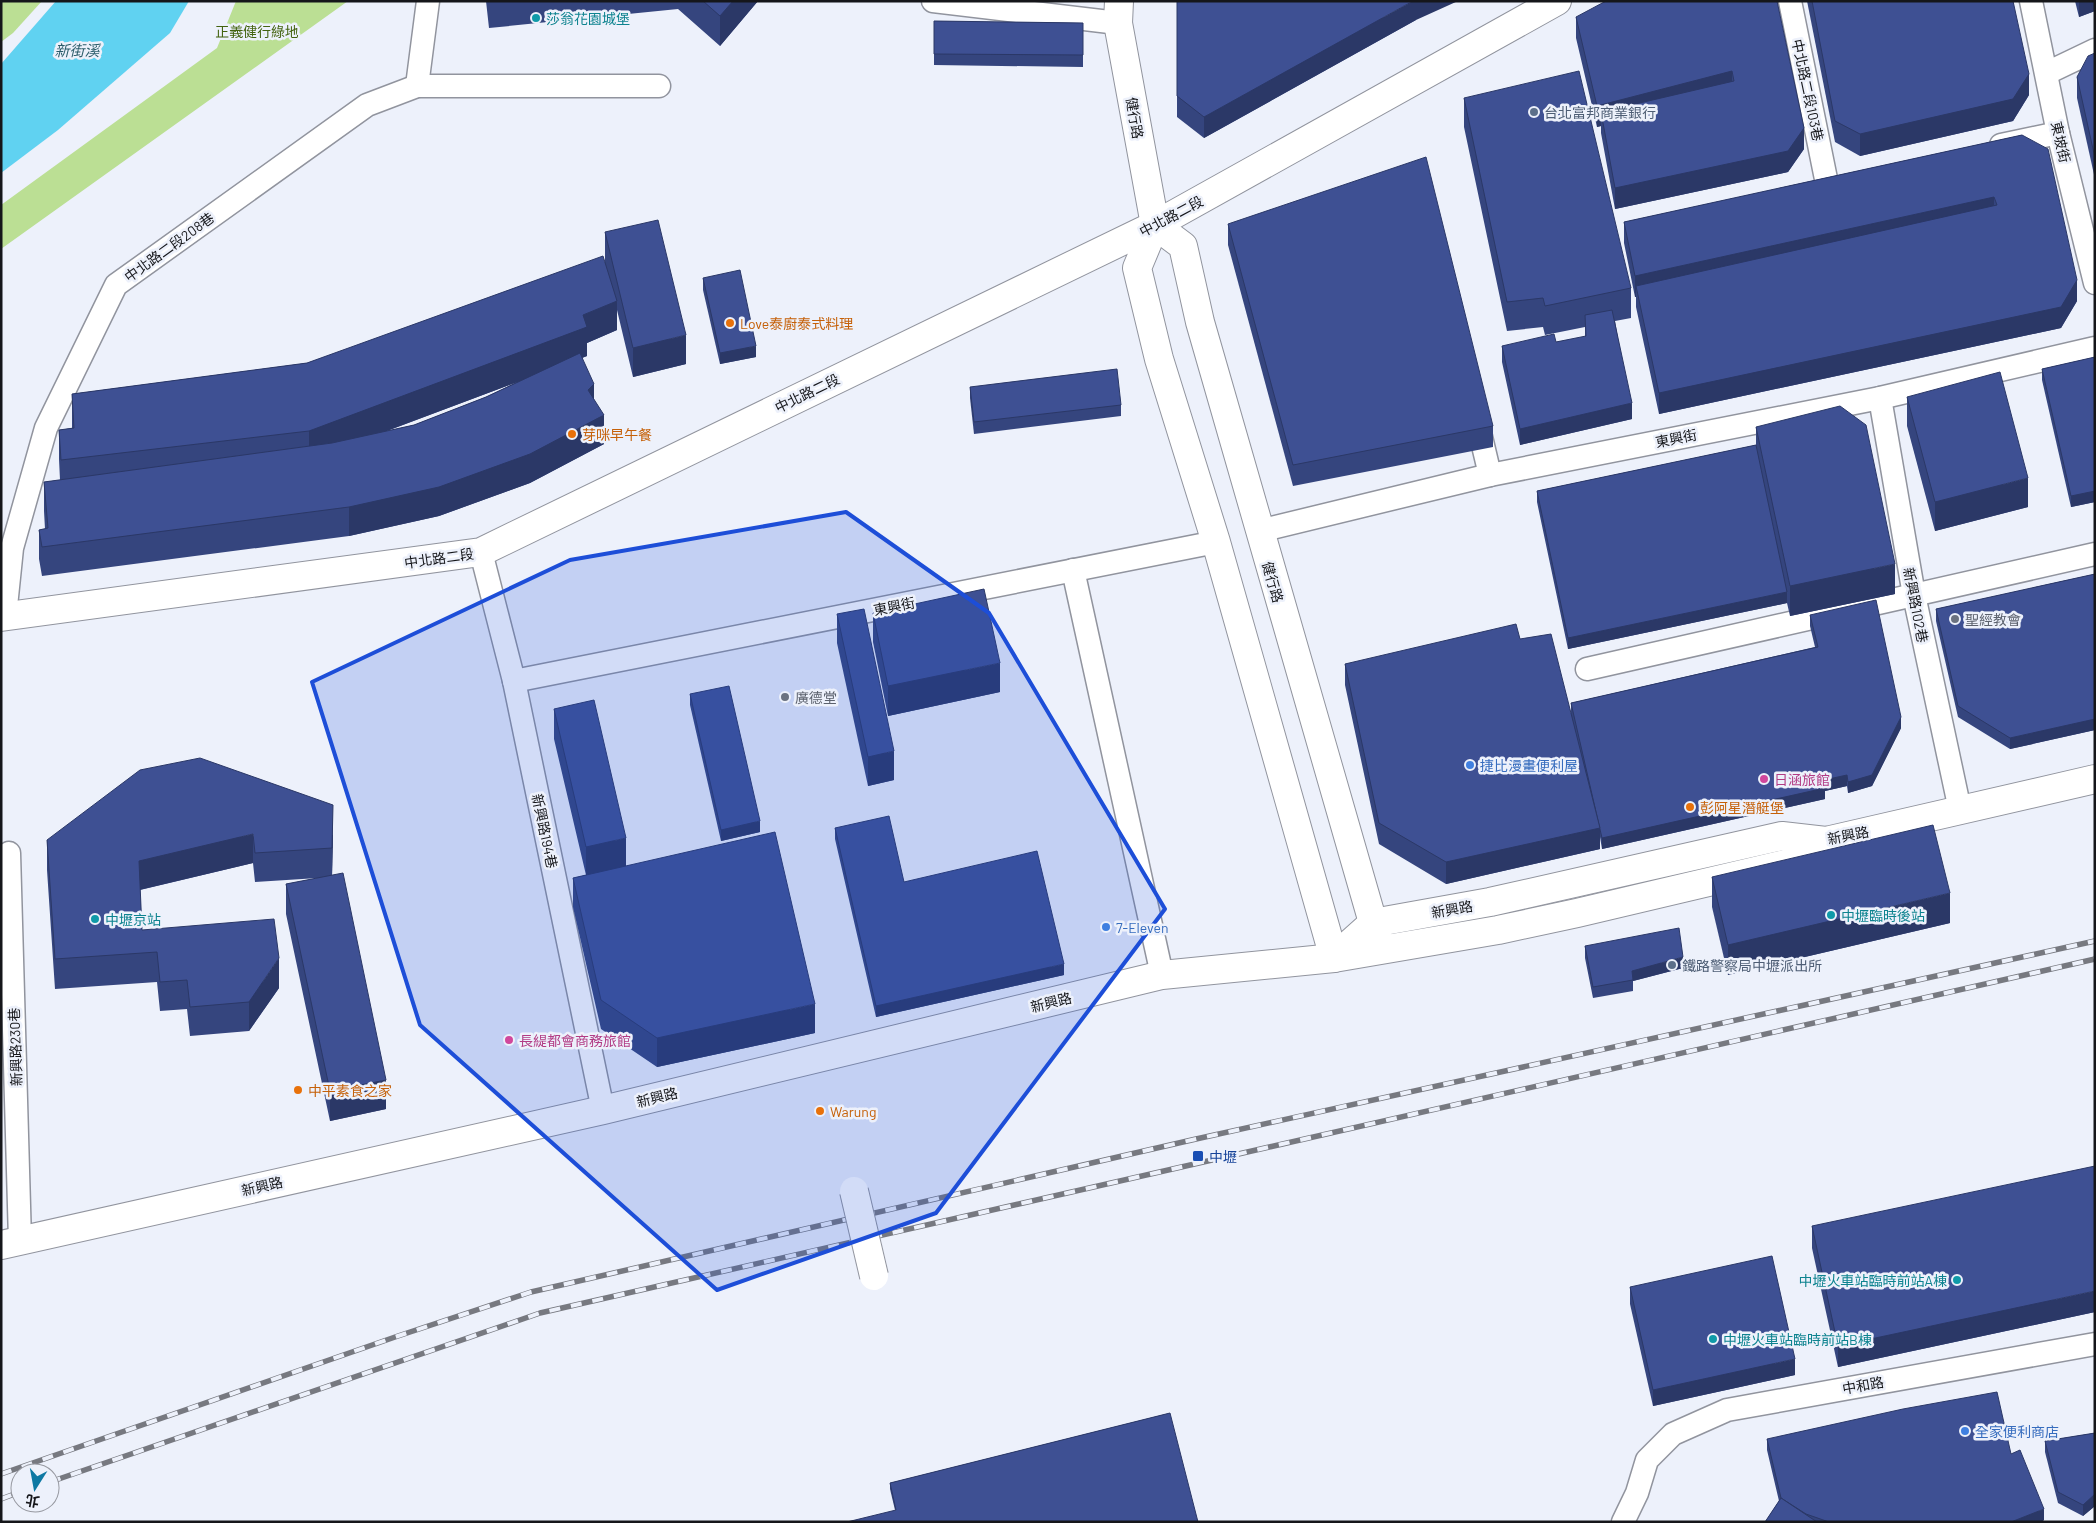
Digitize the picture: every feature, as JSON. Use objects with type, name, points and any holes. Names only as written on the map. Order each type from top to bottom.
[{"type":"street","name":"中北路二段","points":[[3,616],[481,552],[1155,225],[1557,1]]},
{"type":"street","name":"健行路","points":[[1119,11],[1155,225],[1183,246],[1200,322],[1258,531],[1380,949]]},
{"type":"street","points":[[1155,225],[1137,268],[1159,359],[1216,542],[1334,958],[1373,923]]},
{"type":"street","name":"新興路","points":[[11,1243],[603,1110],[1162,976],[1334,958],[1498,930],[1789,863],[1826,841],[2095,779]]},
{"type":"street","name":"新興路","points":[[1373,923],[1499,900],[1782,836],[1826,841]]},
{"type":"street","points":[[854,1191],[874,1276]]},
{"type":"lane","points":[[428,1],[417,86],[659,86]]},
{"type":"lane","points":[[933,1],[1119,11]]},
{"type":"lane","name":"中北路二段103巷","points":[[1790,1],[1826,179]]},
{"type":"lane","name":"東坡街","points":[[2031,1],[2058,133],[2095,283]]},
{"type":"lane","points":[[2047,73],[2095,50]]},
{"type":"lane","name":"中北路二段208巷","points":[[3,616],[12,548],[46,428],[116,285],[367,105],[417,86]]},
{"type":"lane","points":[[1981,148],[2058,133]]},
{"type":"lane","name":"東興街","points":[[1258,531],[1490,475],[1880,398],[2095,348]]},
{"type":"lane","points":[[1472,398],[1490,475]]},
{"type":"lane","name":"新興路102巷","points":[[1880,398],[1914,595],[1960,810]]},
{"type":"lane","name":"東興街","points":[[514,681],[1216,542]]},
{"type":"lane","name":"新興路194巷","points":[[481,552],[514,681],[603,1110]]},
{"type":"lane","points":[[1587,669],[2095,554]]},
{"type":"lane","points":[[1073,570],[1162,976]]},
{"type":"lane","name":"新興路230巷","points":[[10,854],[11,1243]]},
{"type":"lane","name":"中和路","points":[[1623,1522],[1637,1493],[1647,1460],[1673,1434],[1727,1410],[2095,1344]]},
{"type":"highlighted area","points":[[846,512],[989,613],[1165,909],[936,1213],[717,1290],[420,1025],[312,682],[570,560]]},
{"type":"green space","points":[[1,1],[42,1],[13,33],[1,42]]},
{"type":"green space","name":"正義健行綠地","points":[[236,1],[348,1],[1,249],[1,205],[217,48]]},
{"type":"water","name":"新街溪","points":[[56,1],[189,1],[170,33],[58,130],[1,173],[1,64]]},
{"type":"building","points":[[703,1],[733,1],[720,16]]},
{"type":"building","points":[[1177,1],[1413,1],[1204,117],[1177,96]]},
{"type":"building","points":[[1606,1],[1777,1],[1804,128],[1788,151],[1615,188],[1601,112],[1734,81],[1732,71],[1597,106],[1576,17]]},
{"type":"building","points":[[1812,1],[2013,1],[2029,74],[2013,99],[1860,134],[1835,121]]},
{"type":"building","points":[[934,21],[1083,23],[1083,55],[934,54]]},
{"type":"building","points":[[2095,53],[2095,158],[2077,77],[2088,56]]},
{"type":"building","points":[[1579,71],[1631,288],[1545,306],[1543,298],[1507,302],[1464,98]]},
{"type":"building","points":[[2022,135],[2048,149],[2077,280],[2061,307],[1659,393],[1636,286],[1997,205],[1994,197],[1635,276],[1624,222]]},
{"type":"building","points":[[1426,157],[1493,426],[1293,465],[1228,224]]},
{"type":"building","points":[[658,220],[686,335],[633,348],[605,232]]},
{"type":"building","points":[[603,256],[617,301],[583,315],[587,327],[309,431],[61,460],[59,430],[74,428],[72,394],[307,363]]},
{"type":"building","name":"Love泰廚泰式料理","points":[[740,270],[756,346],[720,353],[703,278]]},
{"type":"building","points":[[1612,310],[1632,403],[1520,429],[1502,346],[1554,334],[1556,342],[1586,336],[1585,315]]},
{"type":"building","points":[[580,353],[594,384],[588,390],[604,415],[530,454],[439,487],[349,507],[42,547],[39,530],[48,528],[44,482],[332,443],[414,425],[486,397]]},
{"type":"building","points":[[2095,357],[2095,491],[2071,496],[2042,369]]},
{"type":"building","points":[[1117,369],[1121,405],[974,422],[970,387]]},
{"type":"building","points":[[2000,372],[2028,478],[1935,502],[1907,397]]},
{"type":"building","points":[[1840,406],[1866,425],[1895,564],[1790,586],[1756,427]]},
{"type":"building","points":[[1756,445],[1787,592],[1568,638],[1537,491]]},
{"type":"building","points":[[2095,574],[2095,719],[2010,738],[1958,706],[1936,609]]},
{"type":"building","points":[[984,589],[1000,663],[888,686],[873,613]]},
{"type":"building","points":[[1876,600],[1901,717],[1872,775],[1848,782],[1847,775],[1824,780],[1825,788],[1602,838],[1571,703],[1818,647],[1810,615]]},
{"type":"building","points":[[864,609],[894,751],[868,757],[837,614]]},
{"type":"building","name":"捷比漫畫便利屋","points":[[1516,624],[1520,639],[1551,634],[1600,828],[1446,862],[1379,823],[1345,664]]},
{"type":"building","points":[[729,686],[760,821],[721,830],[690,694]]},
{"type":"building","points":[[594,700],[626,838],[586,847],[554,709]]},
{"type":"building","name":"中壢京站","points":[[200,758],[333,805],[332,848],[255,853],[253,834],[139,861],[142,930],[274,919],[279,958],[249,1002],[190,1007],[187,980],[160,982],[157,952],[55,959],[47,840],[140,770]]},
{"type":"building","points":[[889,816],[904,882],[1037,851],[1064,964],[876,1006],[835,828]]},
{"type":"building","points":[[1933,825],[1950,893],[1728,945],[1712,877]]},
{"type":"building","points":[[775,832],[815,1004],[657,1038],[601,1000],[573,878]]},
{"type":"building","points":[[343,873],[386,1080],[330,1091],[286,884]]},
{"type":"building","points":[[1679,928],[1683,957],[1632,971],[1633,980],[1593,987],[1585,946]]},
{"type":"building","name":"中壢火車站臨時前站A棟","points":[[2095,1166],[2095,1291],[1838,1346],[1812,1226]]},
{"type":"building","name":"中壢火車站臨時前站B棟","points":[[1772,1256],[1795,1359],[1653,1390],[1630,1287]]},
{"type":"building","points":[[1997,1392],[2011,1454],[2020,1450],[2044,1509],[2011,1522],[1829,1522],[1806,1514],[1781,1498],[1767,1439],[1903,1409]]},
{"type":"building","points":[[1170,1413],[1198,1522],[847,1522],[896,1510],[890,1483]]},
{"type":"building","points":[[2095,1433],[2095,1494],[2083,1505],[2058,1492],[2045,1441]]},
{"type":"building","points":[[1781,1498],[1817,1522],[1765,1522]]},
{"type":"railway","points":[[1,1474],[398,1336],[531,1292],[1196,1139],[2095,941]]},
{"type":"railway","points":[[60,1479],[540,1313],[2095,959]]},
{"type":"railway","points":[[1,1499],[10,1496]]},
{"type":"place","name":"莎翁花園城堡","points":[[536,18]]},
{"type":"place","name":"台北富邦商業銀行","points":[[1534,112]]},
{"type":"place","name":"Love泰廚泰式料理","points":[[730,323]]},
{"type":"place","name":"芽咪早午餐","points":[[572,434]]},
{"type":"place","name":"聖經教會","points":[[1955,619]]},
{"type":"place","name":"廣德堂","points":[[785,697]]},
{"type":"place","name":"捷比漫畫便利屋","points":[[1470,765]]},
{"type":"place","name":"日涵旅館","points":[[1764,779]]},
{"type":"place","name":"彭阿星潛艇堡","points":[[1690,807]]},
{"type":"place","name":"中壢臨時後站","points":[[1831,915]]},
{"type":"place","name":"中壢京站","points":[[95,919]]},
{"type":"place","name":"7-Eleven","points":[[1106,927]]},
{"type":"place","name":"鐵路警察局中壢派出所","points":[[1672,965]]},
{"type":"place","name":"長緹都會商務旅館","points":[[509,1040]]},
{"type":"place","name":"中平素食之家","points":[[298,1090]]},
{"type":"place","name":"Warung","points":[[820,1111]]},
{"type":"place","name":"中壢","points":[[1198,1156]]},
{"type":"place","name":"中壢火車站臨時前站A棟","points":[[1957,1280]]},
{"type":"place","name":"中壢火車站臨時前站B棟","points":[[1713,1339]]},
{"type":"place","name":"全家便利商店","points":[[1965,1431]]}]
